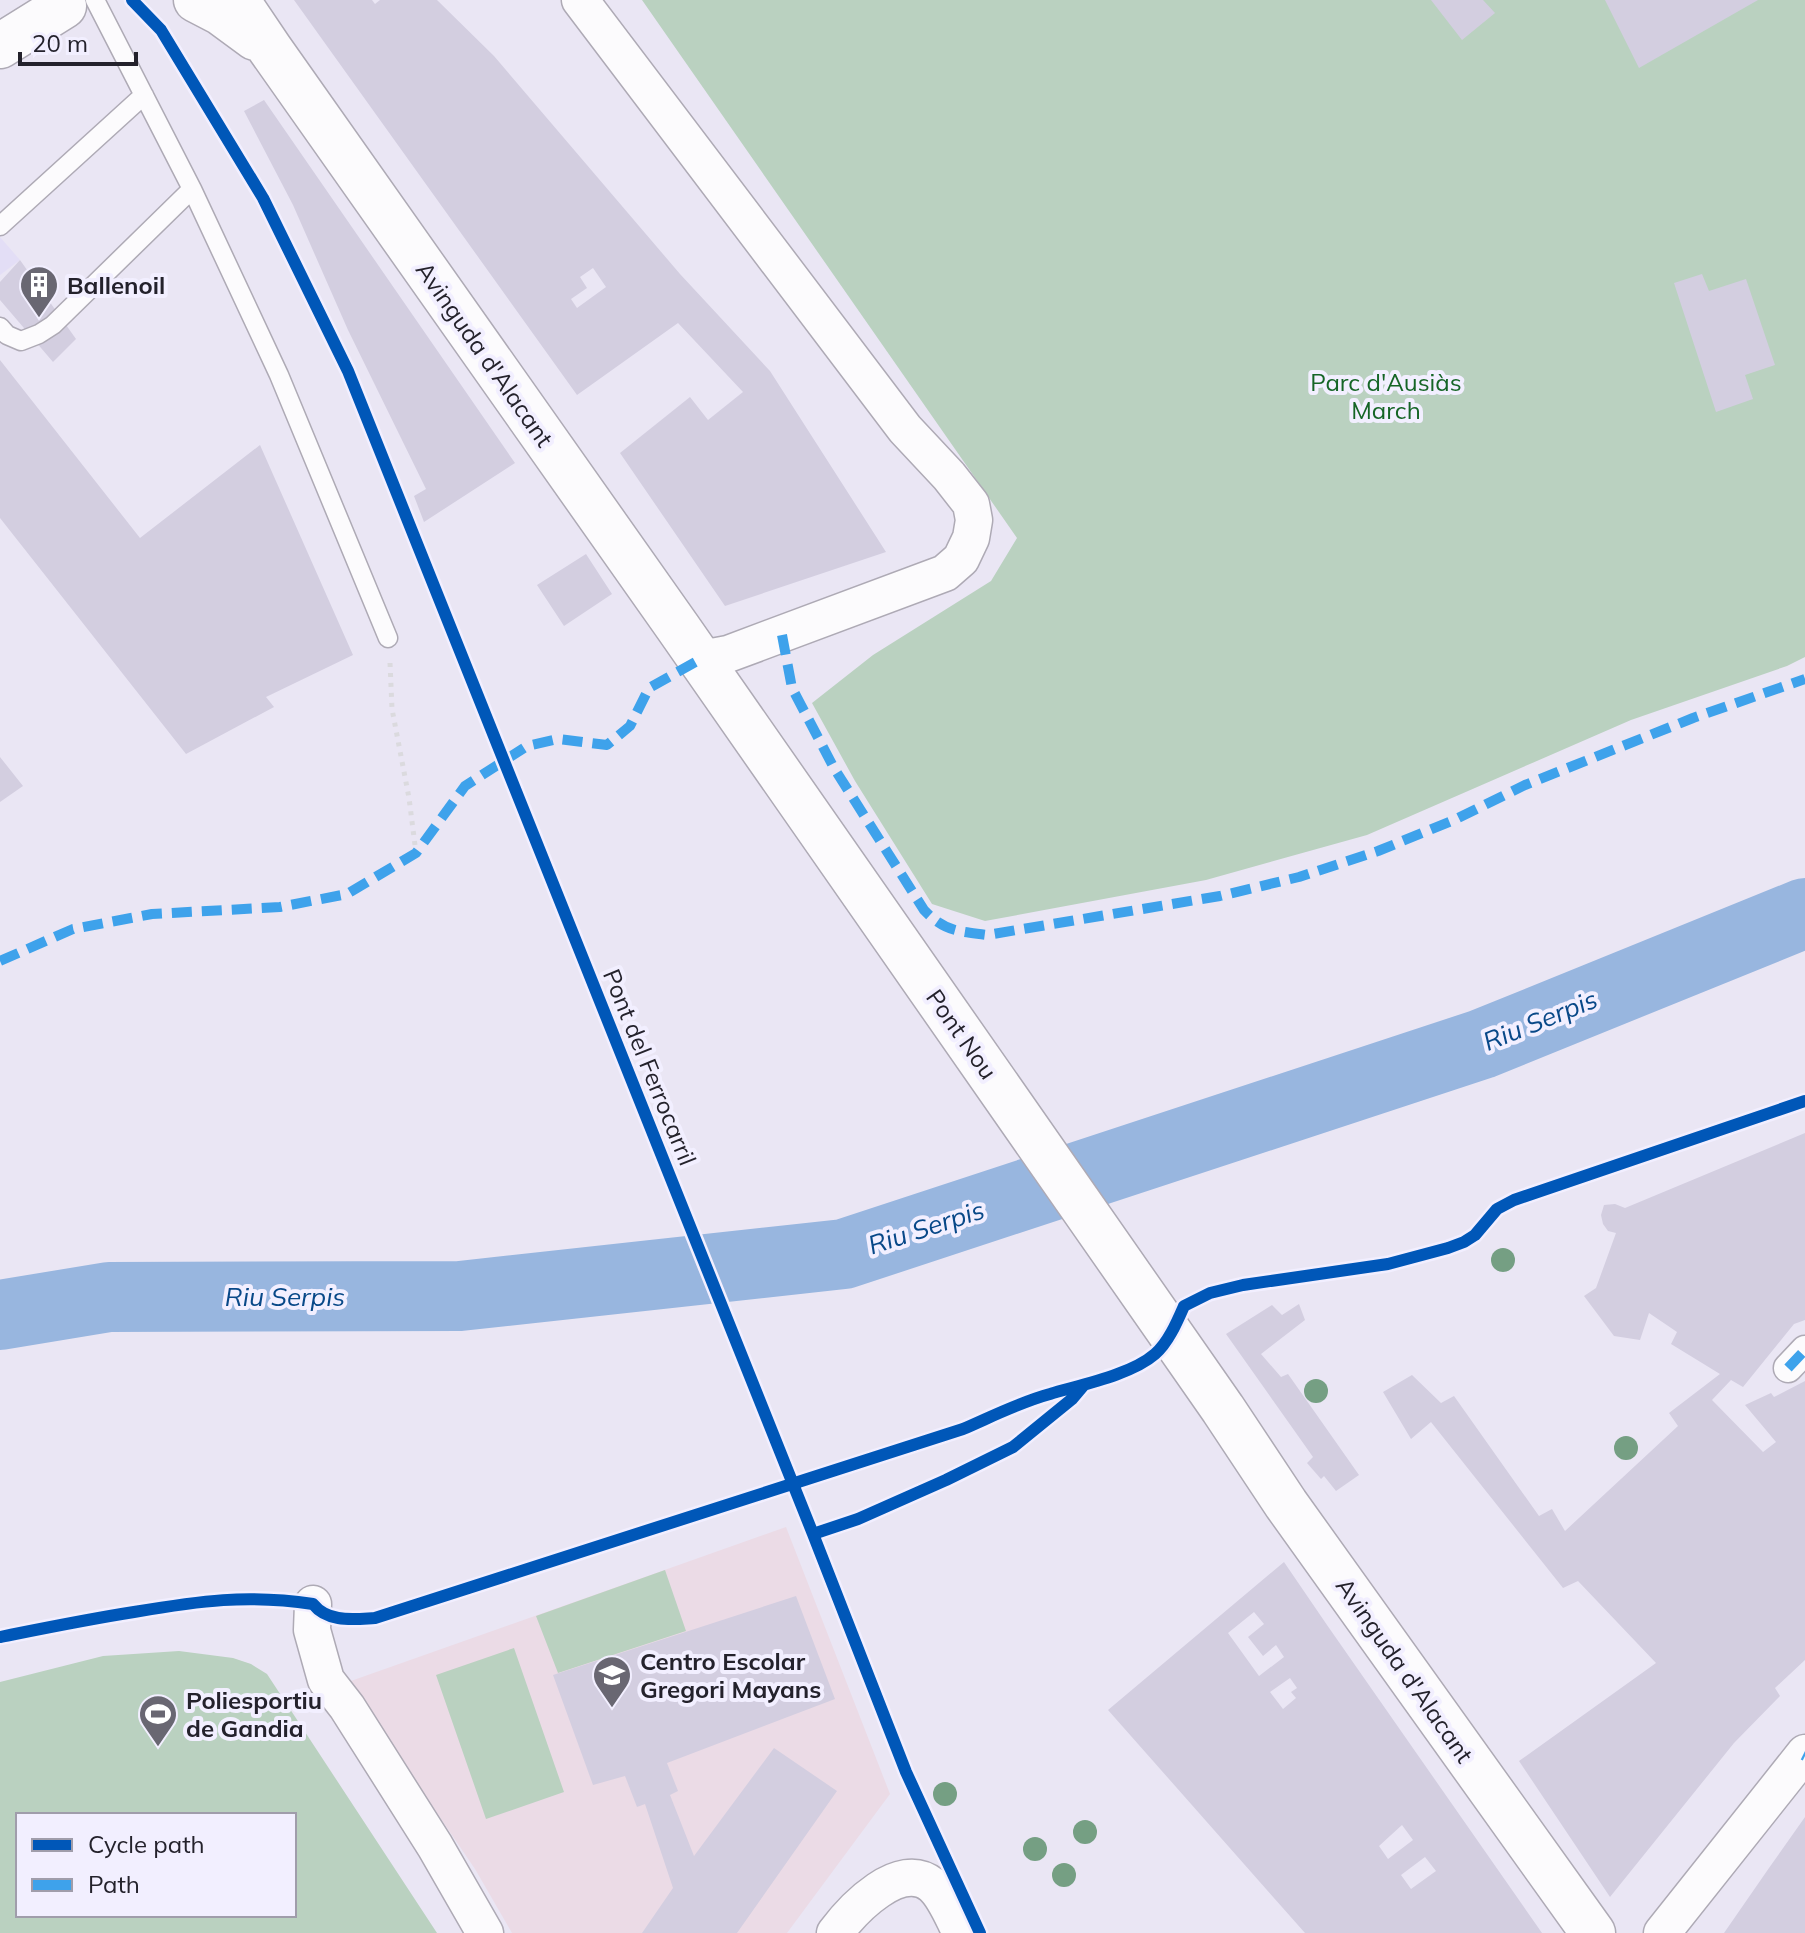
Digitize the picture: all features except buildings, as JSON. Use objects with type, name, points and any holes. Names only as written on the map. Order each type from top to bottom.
[{"type":"street","name":"Avinguda d'Alacant","points":[[196,0],[221,13],[270,49]]},
{"type":"street","name":"Avinguda d'Alacant","points":[[237,0],[707,669]]},
{"type":"street","points":[[580,0],[905,429],[971,504],[974,520],[971,538],[961,559],[945,573],[728,654],[707,669]]},
{"type":"street","points":[[0,46],[70,2]]},
{"type":"street","name":"Pont Nou","points":[[707,669],[1223,1409]]},
{"type":"street","name":"Avinguda d'Alacant","points":[[1223,1409],[1304,1529],[1590,1932]]},
{"type":"street","points":[[313,1604],[312,1630],[326,1680],[347,1707],[435,1846],[485,1933]]},
{"type":"street","points":[[1662,1933],[1804,1755]]},
{"type":"street","points":[[835,1933],[848,1915],[873,1894],[896,1881],[913,1877],[930,1883],[939,1892],[961,1933]]},
{"type":"lane","points":[[70,2],[144,95],[192,189],[279,375],[388,638]]},
{"type":"lane","points":[[0,226],[144,95]]},
{"type":"lane","points":[[0,327],[7,335],[21,341],[53,325],[192,189]]},
{"type":"path","points":[[388,638],[392,709],[416,853]]},
{"type":"shaded area","points":[[0,237],[20,260],[0,275]]},
{"type":"shaded area","name":"Centro Escolar Gregori Mayans","points":[[786,1527],[890,1794],[787,1933],[512,1933],[475,1869],[348,1682]]},
{"type":"green space","name":"Parc d'Ausiàs March","points":[[642,0],[1805,0],[1805,657],[1631,720],[1367,835],[1206,880],[985,921],[932,904],[855,781],[812,703],[873,655],[991,581],[1017,538]]},
{"type":"green space","points":[[665,1570],[686,1631],[558,1673],[536,1616]]},
{"type":"green space","points":[[514,1648],[564,1792],[486,1819],[436,1675]]},
{"type":"green space","name":"Poliesportiu de Gandia","points":[[179,1651],[233,1658],[251,1664],[267,1674],[437,1933],[0,1933],[0,1682],[103,1656]]},
{"type":"waterway","name":"Riu Serpis","points":[[0,1315],[109,1297],[460,1296],[844,1254],[1482,1044],[1805,913]]},
{"type":"marked path","points":[[782,635],[792,688],[834,768],[924,910],[946,927],[987,935],[1220,896],[1299,877],[1378,851],[1454,820],[1525,785],[1693,718],[1805,679]]},
{"type":"marked path","points":[[0,961],[73,929],[152,914],[280,907],[347,894],[416,853],[465,786],[527,746],[558,739],[607,745],[630,726],[649,688],[701,659]]},
{"type":"marked path","points":[[1788,1368],[1805,1350]]},
{"type":"cycle path","name":"Pont del Ferrocarril","points":[[132,0],[161,30],[263,198],[348,371],[906,1772],[980,1933]]},
{"type":"cycle path","points":[[0,1637],[117,1615],[223,1600],[289,1601],[313,1604],[334,1617],[375,1618],[963,1429],[1028,1401],[1119,1374],[1155,1354],[1168,1338],[1184,1306],[1210,1293],[1243,1285],[1388,1264],[1448,1248],[1475,1235],[1497,1209],[1514,1200],[1805,1101]]},
{"type":"cycle path","points":[[813,1534],[858,1519],[1013,1447],[1072,1399],[1083,1386]]},
{"type":"place","name":"Ballenoil","points":[[39,319]]},
{"type":"place","name":"Centro Escolar Gregori Mayans","points":[[612,1709]]},
{"type":"place","name":"Poliesportiu de Gandia","points":[[158,1748]]}]
